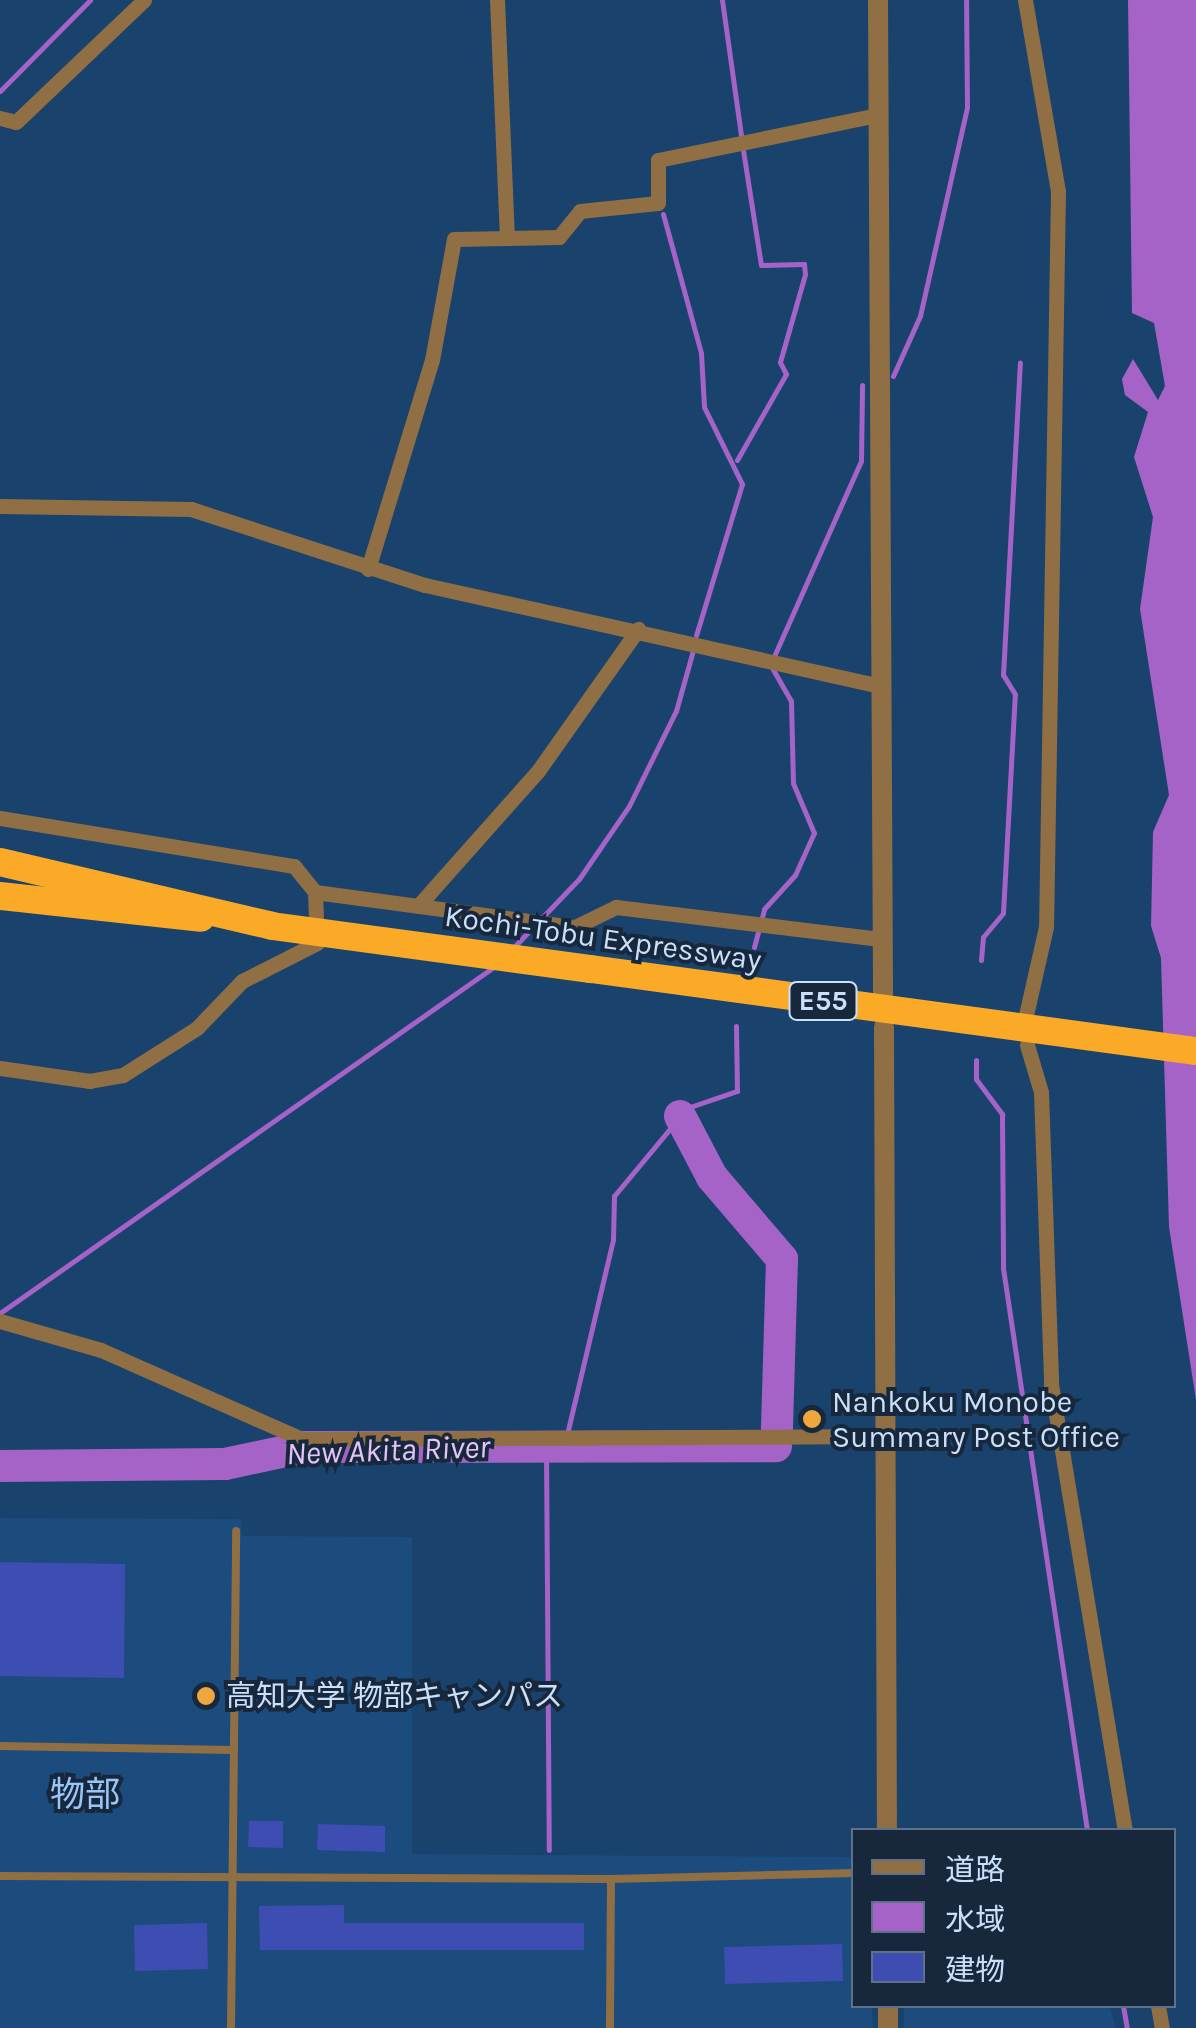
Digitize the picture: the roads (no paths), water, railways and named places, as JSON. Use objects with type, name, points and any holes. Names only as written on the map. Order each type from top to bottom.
[{"type":"highway","points":[[0,862],[272,926]]},
{"type":"highway","name":"Kochi-Tobu Expressway","points":[[0,896],[272,926],[1196,1051]]},
{"type":"highway","points":[[0,908],[107,908]]},
{"type":"street","points":[[0,118],[16,122],[144,0]]},
{"type":"street","points":[[496,0],[508,236]]},
{"type":"street","points":[[878,0],[883,994]]},
{"type":"street","points":[[1025,0],[1058,191],[1046,927],[1026,1015]]},
{"type":"street","points":[[368,569],[432,360],[454,238],[559,237],[580,211],[658,203],[658,160],[878,116]]},
{"type":"street","points":[[0,506],[184,508],[368,569],[881,686]]},
{"type":"street","points":[[418,906],[420,892],[538,771],[638,628]]},
{"type":"street","points":[[0,818],[294,866],[315,892],[575,927],[616,906],[882,939]]},
{"type":"street","points":[[0,1068],[90,1081],[149,1062],[242,980],[310,952],[315,892]]},
{"type":"street","points":[[884,1027],[887,1828]]},
{"type":"street","points":[[1027,1044],[1041,1092],[1058,1437],[1125,1828]]},
{"type":"street","points":[[0,1322],[101,1350],[302,1439],[885,1436]]},
{"type":"lane","points":[[231,2028],[236,1531]]},
{"type":"lane","points":[[0,1746],[232,1750]]},
{"type":"lane","points":[[0,1876],[611,1879],[851,1873]]},
{"type":"lane","points":[[610,2028],[611,1879]]},
{"type":"water","points":[[1128,0],[1196,0],[1196,1400],[1169,1227],[1161,958],[1151,926],[1153,832],[1169,795],[1140,609],[1153,517],[1134,457],[1148,412],[1125,395],[1122,379],[1133,359],[1158,400],[1165,386],[1154,323],[1132,313]]},
{"type":"waterway","points":[[0,91],[90,0]]},
{"type":"waterway","points":[[722,0],[741,136]]},
{"type":"waterway","points":[[893,376],[920,316],[967,107],[966,0]]},
{"type":"waterway","points":[[737,460],[786,374],[780,362],[805,274],[804,264],[761,265],[743,150]]},
{"type":"waterway","points":[[663,214],[701,353],[704,407],[742,484],[696,635]]},
{"type":"waterway","points":[[981,960],[983,937],[1003,913],[1015,694],[1003,675],[1020,362]]},
{"type":"waterway","points":[[775,654],[861,461],[862,385]]},
{"type":"waterway","points":[[513,948],[579,879],[629,806],[676,711],[693,650]]},
{"type":"waterway","points":[[754,947],[764,909],[795,875],[814,833],[793,783],[791,701],[771,666]]},
{"type":"waterway","points":[[0,1313],[495,966]]},
{"type":"waterway","points":[[568,1430],[613,1240],[614,1196],[687,1108],[737,1091],[736,1026]]},
{"type":"waterway","points":[[976,1060],[976,1079],[1002,1114],[1003,1268],[1087,1828]]},
{"type":"waterway","name":"New Akita River","points":[[680,1116],[712,1177],[782,1259],[777,1429]]},
{"type":"waterway","name":"New Akita River","points":[[0,1466],[225,1464],[305,1447],[776,1446]]},
{"type":"waterway","points":[[546,1448],[549,1850]]},
{"type":"waterway","points":[[1123,2008],[1127,2028]]},
{"type":"place","name":"Nankoku Monobe Summary Post Office","points":[[812,1419]]},
{"type":"place","name":"高知大学 物部キャンパス","points":[[206,1696]]},
{"type":"district","name":"物部","points":[[85,1795]]}]
